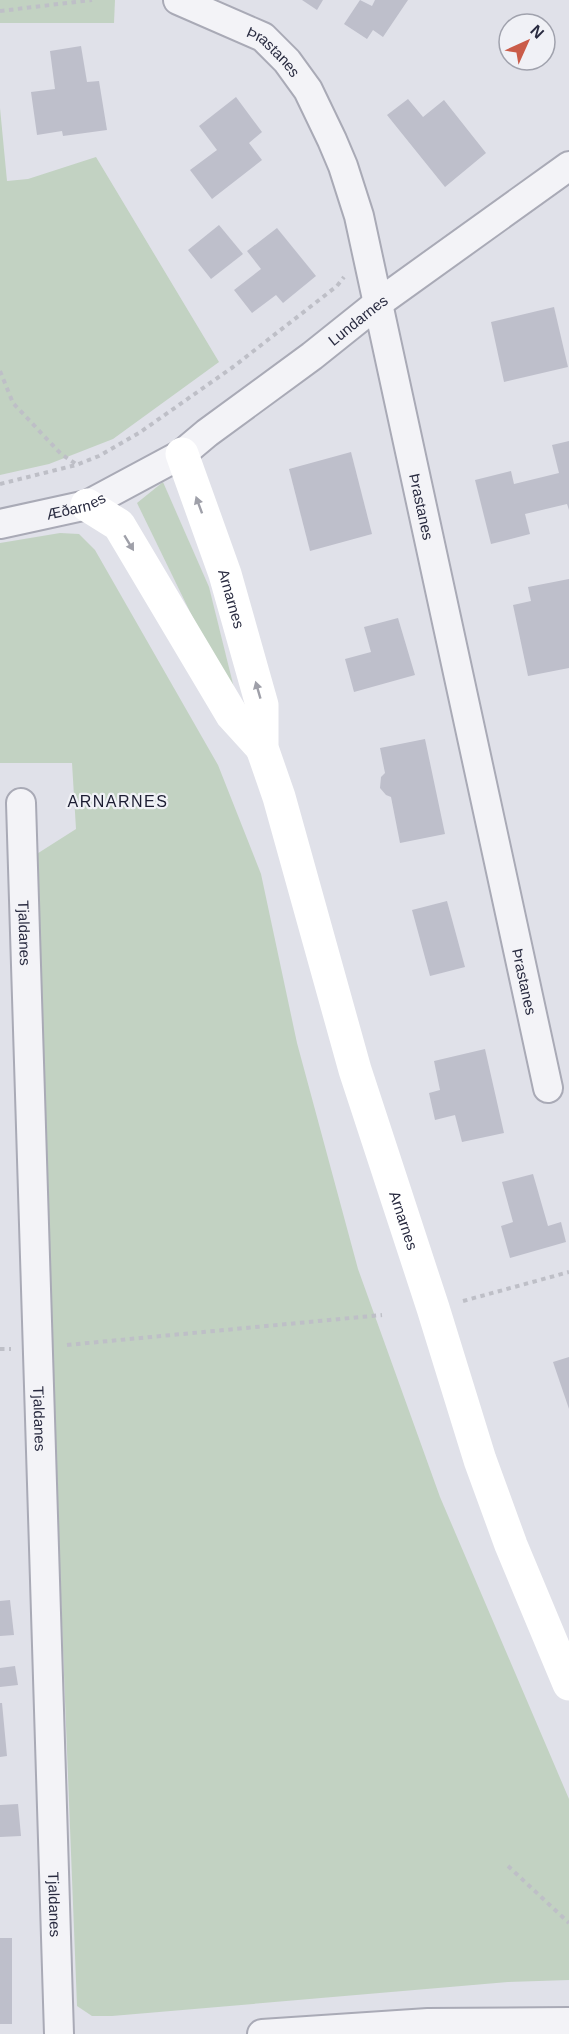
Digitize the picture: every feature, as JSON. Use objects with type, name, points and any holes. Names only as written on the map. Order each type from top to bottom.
[{"type":"street","name":"Þrastanes","points":[[178,0],[263,37],[287,61],[308,90],[343,166],[359,216],[548,1088]]},
{"type":"street","name":"Lundarnes","points":[[147,473],[182,454],[377,304],[569,166]]},
{"type":"street","name":"Arnarnes","points":[[182,454],[225,574],[262,705],[262,748],[279,797],[355,1070],[434,1308],[480,1460],[511,1545],[569,1684]]},
{"type":"street","name":"Æðarnes","points":[[0,524],[87,505],[147,473]]},
{"type":"street","name":"Arnarnes","points":[[87,505],[118,525],[232,715],[262,748]]},
{"type":"street","name":"Tjaldanes","points":[[21,803],[58,2034]]},
{"type":"street","points":[[262,2034],[428,2023],[569,2022]]},
{"type":"path","points":[[0,11],[92,0]]},
{"type":"path","points":[[0,484],[76,465],[99,456],[139,433],[233,367],[338,286],[344,277],[345,270]]},
{"type":"path","points":[[0,371],[13,403],[62,454],[76,465]]},
{"type":"path","points":[[434,1308],[569,1272]]},
{"type":"path","points":[[0,1349],[382,1315]]},
{"type":"path","points":[[508,1866],[569,1923]]},
{"type":"green space","points":[[0,0],[115,0],[114,23],[0,23]]},
{"type":"green space","points":[[0,108],[7,181],[28,179],[96,157],[219,362],[113,439],[49,464],[0,475]]},
{"type":"green space","points":[[163,482],[209,587],[236,696],[193,618],[137,503]]},
{"type":"green space","points":[[60,533],[79,534],[95,550],[218,765],[261,874],[297,1043],[358,1269],[440,1497],[569,1799],[569,1980],[508,1982],[112,2016],[92,2016],[77,2006],[32,857],[76,829],[72,763],[0,763],[0,543]]},
{"type":"building","points":[[302,0],[323,0],[317,10]]},
{"type":"building","points":[[360,0],[372,6],[375,0],[408,0],[383,37],[373,30],[367,39],[344,24]]},
{"type":"building","points":[[81,46],[87,82],[99,81],[107,130],[63,136],[62,131],[37,135],[31,92],[55,89],[50,51]]},
{"type":"building","points":[[236,97],[262,132],[249,143],[262,160],[212,199],[190,170],[217,150],[199,126]]},
{"type":"building","points":[[408,99],[423,117],[444,100],[486,153],[445,187],[387,115]]},
{"type":"building","points":[[219,225],[243,254],[211,279],[188,250]]},
{"type":"building","points":[[277,228],[316,276],[283,303],[276,295],[252,313],[234,290],[261,269],[247,251]]},
{"type":"building","points":[[554,307],[568,367],[504,382],[491,322]]},
{"type":"building","points":[[569,441],[569,510],[567,504],[525,514],[530,534],[491,544],[475,480],[511,471],[514,484],[559,473],[552,445]]},
{"type":"building","points":[[351,452],[372,534],[310,551],[289,469]]},
{"type":"building","points":[[569,579],[569,668],[528,676],[513,605],[531,601],[528,587]]},
{"type":"building","points":[[398,618],[415,675],[354,692],[345,659],[371,652],[364,627]]},
{"type":"building","points":[[425,739],[445,834],[400,843],[391,797],[380,788],[381,777],[385,773],[380,748]]},
{"type":"building","points":[[447,901],[465,967],[430,976],[412,910]]},
{"type":"building","points":[[485,1049],[504,1133],[462,1142],[455,1115],[435,1120],[429,1093],[440,1090],[434,1061]]},
{"type":"building","points":[[533,1174],[548,1226],[561,1222],[566,1242],[510,1258],[501,1226],[513,1222],[502,1182]]},
{"type":"building","points":[[569,1357],[569,1409],[553,1362]]},
{"type":"building","points":[[10,1600],[14,1635],[0,1636],[0,1601]]},
{"type":"building","points":[[15,1666],[18,1685],[0,1687],[0,1668]]},
{"type":"building","points":[[0,1703],[2,1703],[7,1756],[0,1757]]},
{"type":"building","points":[[18,1804],[21,1836],[0,1837],[0,1805]]},
{"type":"building","points":[[0,1938],[12,1938],[12,2024],[0,2024]]},
{"type":"district","name":"ARNARNES","points":[[118,801]]}]
